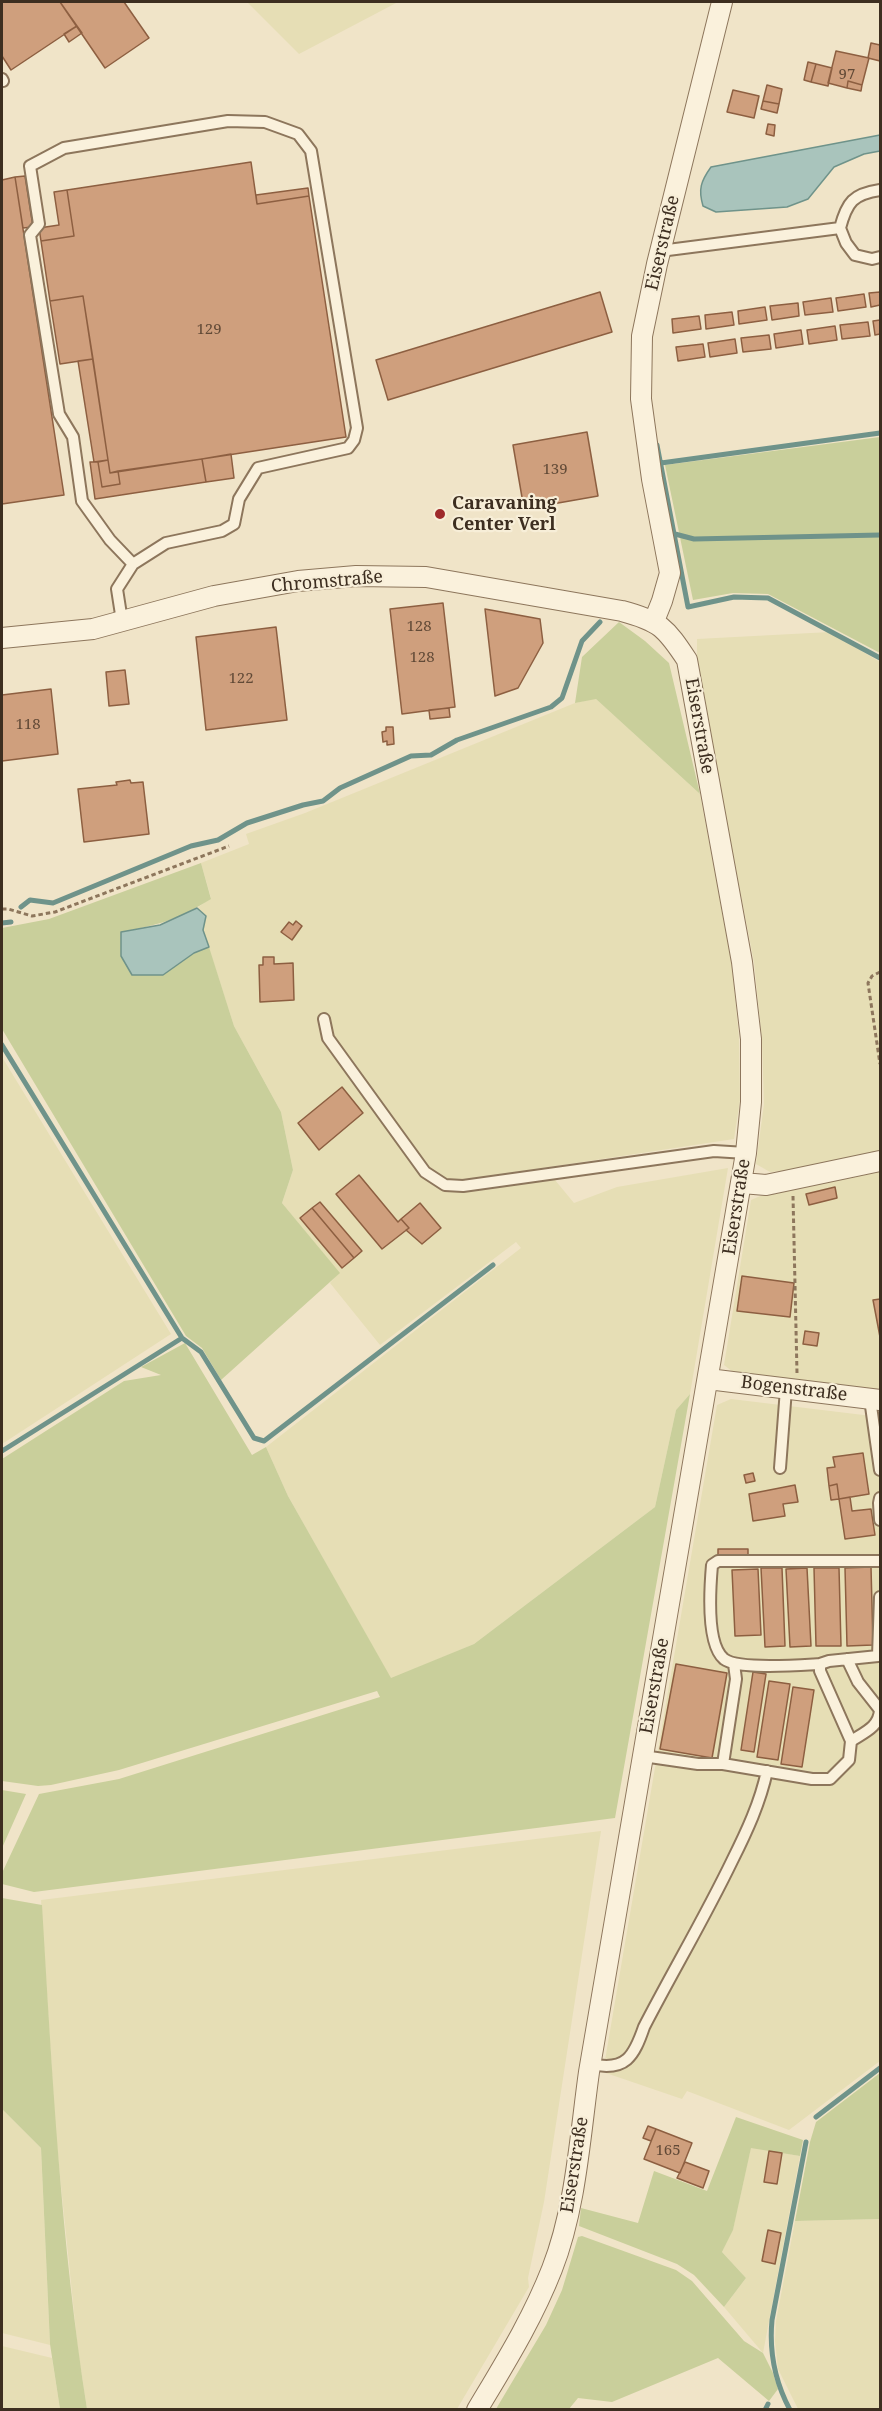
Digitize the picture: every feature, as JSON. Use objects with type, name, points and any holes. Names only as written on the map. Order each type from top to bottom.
[{"type":"street","name":"Eiserstraße","points":[[477,2409],[527,2329],[553,2267],[567,2217],[746,1153],[751,1102],[751,1039],[742,962],[687,660],[669,633],[654,621],[663,601],[670,573],[652,479],[641,399],[642,336],[660,251],[722,2]]},
{"type":"street","name":"Chromstraße","points":[[2,638],[93,629],[214,596],[298,581],[356,576],[426,577],[467,583],[622,611],[654,621]]},
{"type":"street","points":[[742,1183],[766,1185],[880,1161]]},
{"type":"street","name":"Bogenstraße","points":[[708,1379],[875,1400]]},
{"type":"lane","points":[[122,621],[117,589],[133,564],[166,543],[222,531],[234,524],[239,499],[258,468],[348,448],[354,440],[357,428],[311,151],[298,134],[266,122],[228,121],[64,148],[30,166],[39,224],[30,235],[59,414],[73,436],[82,501],[110,540],[133,564]]},
{"type":"lane","points":[[880,190],[864,193],[849,202],[840,228],[846,243],[855,255],[880,257]]},
{"type":"lane","points":[[660,251],[840,228]]},
{"type":"lane","points":[[324,1019],[328,1038],[334,1048],[425,1172],[445,1185],[463,1186],[714,1152],[746,1153]]},
{"type":"lane","points":[[780,1468],[792,1389]]},
{"type":"lane","points":[[875,1400],[880,1470]]},
{"type":"lane","points":[[880,1498],[880,1520]]},
{"type":"lane","points":[[880,1561],[718,1561],[712,1565],[712,1632],[717,1649],[724,1659],[734,1664],[820,1664],[878,1656],[880,1597]]},
{"type":"lane","points":[[847,1659],[858,1682],[880,1710],[880,1717],[874,1726],[851,1741]]},
{"type":"lane","points":[[723,1764],[736,1679],[734,1664]]},
{"type":"lane","points":[[643,1756],[698,1764],[723,1764],[812,1779],[830,1779],[849,1760],[851,1741],[820,1671],[820,1664]]},
{"type":"lane","points":[[591,2064],[625,2062],[635,2052],[644,2027],[720,1888],[761,1798],[767,1771]]},
{"type":"path","points":[[2,909],[32,916],[55,912],[229,846]]},
{"type":"path","points":[[880,972],[872,976],[868,983],[880,1064]]},
{"type":"path","points":[[792,1179],[792,1389]]},
{"type":"shaded area","points":[[247,2],[398,2],[299,54]]},
{"type":"shaded area","points":[[830,632],[880,662],[880,1155],[811,1169],[770,1172],[756,1164],[764,1104],[762,1040],[754,962],[720,788],[697,656],[697,639]]},
{"type":"shaded area","points":[[595,698],[700,794],[732,965],[739,1038],[740,1100],[734,1139],[470,1179],[471,1189],[555,1180],[574,1203],[617,1187],[728,1168],[690,1394],[676,1410],[655,1507],[474,1644],[391,1679],[288,1496],[266,1447],[521,1248],[516,1242],[380,1345],[330,1283],[339,1273],[282,1203],[293,1170],[281,1112],[234,1026],[203,930],[206,916],[197,908],[211,898],[201,863],[249,844],[246,834],[305,813],[575,703]]},
{"type":"shaded area","points":[[2,1057],[171,1334],[2,1444]]},
{"type":"shaded area","points":[[880,1170],[880,1392],[737,1375],[724,1365],[751,1200],[765,1194]]},
{"type":"shaded area","points":[[731,1399],[880,1417],[880,2061],[789,2130],[687,2091],[682,2099],[603,2072],[717,1405]]},
{"type":"shaded area","points":[[601,1831],[544,2202],[528,2278],[529,2287],[457,2409],[87,2409],[78,2351],[56,2137],[41,1900]]},
{"type":"shaded area","points":[[2,2109],[41,2148],[50,2345],[2,2333]]},
{"type":"shaded area","points":[[751,2147],[800,2156],[763,2353],[724,2307],[746,2278],[722,2252],[733,2229]]},
{"type":"shaded area","points":[[880,2219],[880,2409],[798,2409],[778,2369],[775,2341],[776,2321],[795,2221]]},
{"type":"shaded area","points":[[2,2346],[52,2358],[60,2409],[2,2409]]},
{"type":"green space","points":[[880,437],[880,653],[768,594],[733,593],[693,600],[665,465]]},
{"type":"green space","points":[[619,622],[669,663],[700,794],[596,699],[575,703],[582,657]]},
{"type":"green space","points":[[201,863],[211,899],[189,912],[168,920],[121,932],[163,975],[194,953],[209,947],[234,1026],[281,1112],[293,1170],[282,1203],[340,1273],[221,1380],[202,1348],[186,1336],[2,1029],[2,928],[49,919]]},
{"type":"green space","points":[[185,1343],[252,1455],[266,1447],[288,1496],[391,1678],[474,1644],[655,1507],[676,1410],[690,1394],[615,1818],[34,1892],[2,1884],[2,1873],[39,1794],[119,1779],[380,1697],[377,1691],[119,1770],[51,1785],[38,1786],[2,1781],[2,1459],[124,1381],[161,1375],[141,1367]]},
{"type":"green space","points":[[2,1790],[26,1794],[2,1848]]},
{"type":"green space","points":[[2,1898],[42,1905],[64,2221],[87,2409],[60,2409],[50,2344],[41,2148],[2,2109]]},
{"type":"green space","points":[[880,2073],[880,2219],[795,2221],[816,2122]]},
{"type":"green space","points":[[736,2117],[803,2140],[800,2156],[751,2148],[733,2230],[722,2252],[746,2278],[724,2307],[694,2275],[677,2264],[579,2226],[581,2208],[638,2223],[654,2171],[707,2191]]},
{"type":"green space","points":[[582,2236],[676,2270],[692,2281],[744,2341],[763,2353],[778,2389],[769,2401],[718,2358],[612,2402],[578,2398],[569,2409],[496,2409],[546,2325],[562,2290],[578,2237]]},
{"type":"water","points":[[880,135],[880,151],[864,154],[834,167],[808,199],[787,207],[716,212],[703,206],[701,185],[711,167]]},
{"type":"water","points":[[197,908],[206,916],[203,930],[209,947],[194,953],[163,975],[132,975],[121,956],[121,932],[160,925]]},
{"type":"building","points":[[2,2],[60,2],[77,26],[11,70],[2,56]]},
{"type":"building","points":[[60,2],[124,2],[149,38],[105,68]]},
{"type":"building","points":[[77,26],[82,33],[69,42],[64,34]]},
{"type":"building","points":[[871,43],[880,45],[880,61],[868,58]]},
{"type":"building","points":[[836,51],[869,58],[862,85],[848,81],[847,88],[828,83]]},
{"type":"building","points":[[808,62],[816,64],[811,82],[804,80]]},
{"type":"building","points":[[816,64],[832,68],[828,86],[811,82]]},
{"type":"building","points":[[848,81],[862,85],[861,91],[847,88]]},
{"type":"building","points":[[767,85],[782,89],[779,104],[763,101]]},
{"type":"building","points":[[733,90],[759,96],[754,118],[727,112]]},
{"type":"building","points":[[763,101],[779,104],[777,113],[761,109]]},
{"type":"building","points":[[768,124],[775,125],[774,136],[766,134]]},
{"type":"building","points":[[251,162],[257,204],[309,196],[346,437],[110,473],[83,296],[50,301],[41,241],[74,236],[67,190]]},
{"type":"building","points":[[25,176],[33,227],[23,228],[15,177]]},
{"type":"building","points":[[15,177],[64,495],[2,504],[2,180]]},
{"type":"building","points":[[308,188],[309,196],[257,204],[256,195]]},
{"type":"building","points":[[67,190],[74,236],[41,241],[39,228],[59,225],[54,192]]},
{"type":"building","points":[[600,292],[612,332],[388,400],[376,360]]},
{"type":"building","points":[[880,292],[880,305],[871,307],[869,293]]},
{"type":"building","points":[[864,294],[866,307],[838,311],[836,298]]},
{"type":"building","points":[[83,296],[93,359],[60,364],[50,301]]},
{"type":"building","points":[[831,298],[833,312],[805,315],[803,302]]},
{"type":"building","points":[[798,303],[799,316],[772,320],[770,306]]},
{"type":"building","points":[[765,307],[767,320],[739,324],[738,311]]},
{"type":"building","points":[[732,312],[734,325],[706,329],[705,315]]},
{"type":"building","points":[[699,316],[701,329],[673,333],[672,319]]},
{"type":"building","points":[[880,320],[880,334],[875,335],[873,321]]},
{"type":"building","points":[[868,322],[870,336],[842,339],[840,325]]},
{"type":"building","points":[[835,326],[837,340],[809,344],[807,330]]},
{"type":"building","points":[[801,330],[803,344],[776,348],[774,334]]},
{"type":"building","points":[[769,335],[771,349],[743,352],[741,338]]},
{"type":"building","points":[[735,339],[737,353],[710,357],[708,343]]},
{"type":"building","points":[[703,344],[705,357],[678,361],[676,347]]},
{"type":"building","points":[[93,359],[108,460],[94,462],[78,361]]},
{"type":"building","points":[[587,432],[598,496],[524,509],[513,445]]},
{"type":"building","points":[[231,454],[234,478],[206,482],[202,459]]},
{"type":"building","points":[[202,459],[206,482],[95,499],[90,462],[98,462],[102,487],[120,484],[118,471]]},
{"type":"building","points":[[108,460],[110,473],[118,471],[120,484],[102,487],[98,462]]},
{"type":"building","points":[[443,603],[455,707],[402,714],[390,609]]},
{"type":"building","points":[[485,609],[540,619],[543,643],[518,688],[495,696]]},
{"type":"building","points":[[276,627],[287,720],[206,730],[196,637]]},
{"type":"building","points":[[125,670],[129,704],[109,706],[106,672]]},
{"type":"building","points":[[51,689],[58,754],[2,761],[2,695]]},
{"type":"building","points":[[449,708],[450,717],[430,719],[429,710]]},
{"type":"building","points":[[386,727],[393,727],[394,744],[387,745],[387,741],[383,742],[382,732],[386,731]]},
{"type":"building","points":[[130,780],[131,783],[143,782],[149,834],[84,842],[78,789],[117,785],[116,782]]},
{"type":"building","points":[[296,921],[302,926],[292,940],[281,932],[289,922],[293,925]]},
{"type":"building","points":[[263,957],[274,957],[274,964],[293,963],[294,1000],[260,1002],[259,965],[263,965]]},
{"type":"building","points":[[342,1087],[363,1113],[319,1150],[298,1123]]},
{"type":"building","points":[[359,1175],[398,1222],[401,1219],[409,1228],[382,1249],[336,1194]]},
{"type":"building","points":[[835,1187],[837,1198],[809,1205],[806,1194]]},
{"type":"building","points":[[320,1202],[362,1251],[354,1258],[312,1208]]},
{"type":"building","points":[[420,1203],[441,1228],[422,1244],[406,1230],[409,1228],[401,1219]]},
{"type":"building","points":[[312,1208],[354,1258],[342,1268],[300,1218]]},
{"type":"building","points":[[742,1276],[794,1283],[790,1317],[737,1311]]},
{"type":"building","points":[[880,1299],[880,1337],[873,1300]]},
{"type":"building","points":[[805,1331],[819,1333],[817,1346],[803,1344]]},
{"type":"building","points":[[863,1453],[869,1494],[839,1499],[837,1484],[829,1486],[827,1468],[835,1467],[833,1457]]},
{"type":"building","points":[[753,1473],[755,1481],[746,1483],[744,1475]]},
{"type":"building","points":[[837,1484],[839,1499],[831,1500],[829,1486]]},
{"type":"building","points":[[795,1485],[798,1502],[783,1504],[785,1516],[753,1521],[749,1494]]},
{"type":"building","points":[[850,1497],[852,1511],[871,1509],[875,1535],[845,1539],[839,1499]]},
{"type":"building","points":[[718,1549],[748,1549],[748,1556],[718,1556]]},
{"type":"building","points":[[871,1567],[873,1645],[847,1646],[845,1568]]},
{"type":"building","points":[[761,1568],[782,1568],[785,1646],[765,1647]]},
{"type":"building","points":[[807,1568],[811,1646],[790,1647],[786,1569]]},
{"type":"building","points":[[814,1568],[839,1568],[841,1646],[816,1646]]},
{"type":"building","points":[[758,1569],[761,1635],[735,1636],[732,1570]]},
{"type":"building","points":[[676,1664],[727,1673],[712,1758],[660,1749]]},
{"type":"building","points":[[753,1672],[766,1674],[754,1752],[741,1750]]},
{"type":"building","points":[[769,1681],[790,1684],[778,1760],[757,1757]]},
{"type":"building","points":[[793,1687],[814,1690],[802,1767],[781,1764]]},
{"type":"building","points":[[648,2126],[656,2129],[651,2141],[643,2138]]},
{"type":"building","points":[[656,2129],[692,2143],[680,2173],[644,2159]]},
{"type":"building","points":[[769,2151],[782,2153],[777,2184],[764,2182]]},
{"type":"building","points":[[685,2162],[709,2171],[703,2188],[677,2178]]},
{"type":"building","points":[[768,2230],[781,2233],[775,2264],[762,2261]]},
{"type":"waterway","points":[[661,463],[880,433]]},
{"type":"waterway","points":[[657,445],[688,607],[734,597],[768,598],[880,658]]},
{"type":"waterway","points":[[675,534],[694,539],[880,535]]},
{"type":"waterway","points":[[21,907],[30,900],[53,903],[191,846],[218,840],[247,823],[323,801],[340,788],[411,756],[431,755],[457,740],[551,707],[562,698],[582,641],[600,622]]},
{"type":"waterway","points":[[2,923],[11,922]]},
{"type":"waterway","points":[[2,1045],[182,1338],[201,1352],[254,1438],[264,1441],[493,1265]]},
{"type":"waterway","points":[[2,1451],[182,1338]]},
{"type":"waterway","points":[[816,2117],[880,2068]]},
{"type":"waterway","points":[[790,2410],[780,2389],[774,2366],[771,2344],[772,2320],[806,2142]]},
{"type":"waterway","points":[[765,2410],[768,2404]]},
{"type":"place","name":"Caravaning Center Verl","points":[[440,514]]}]
